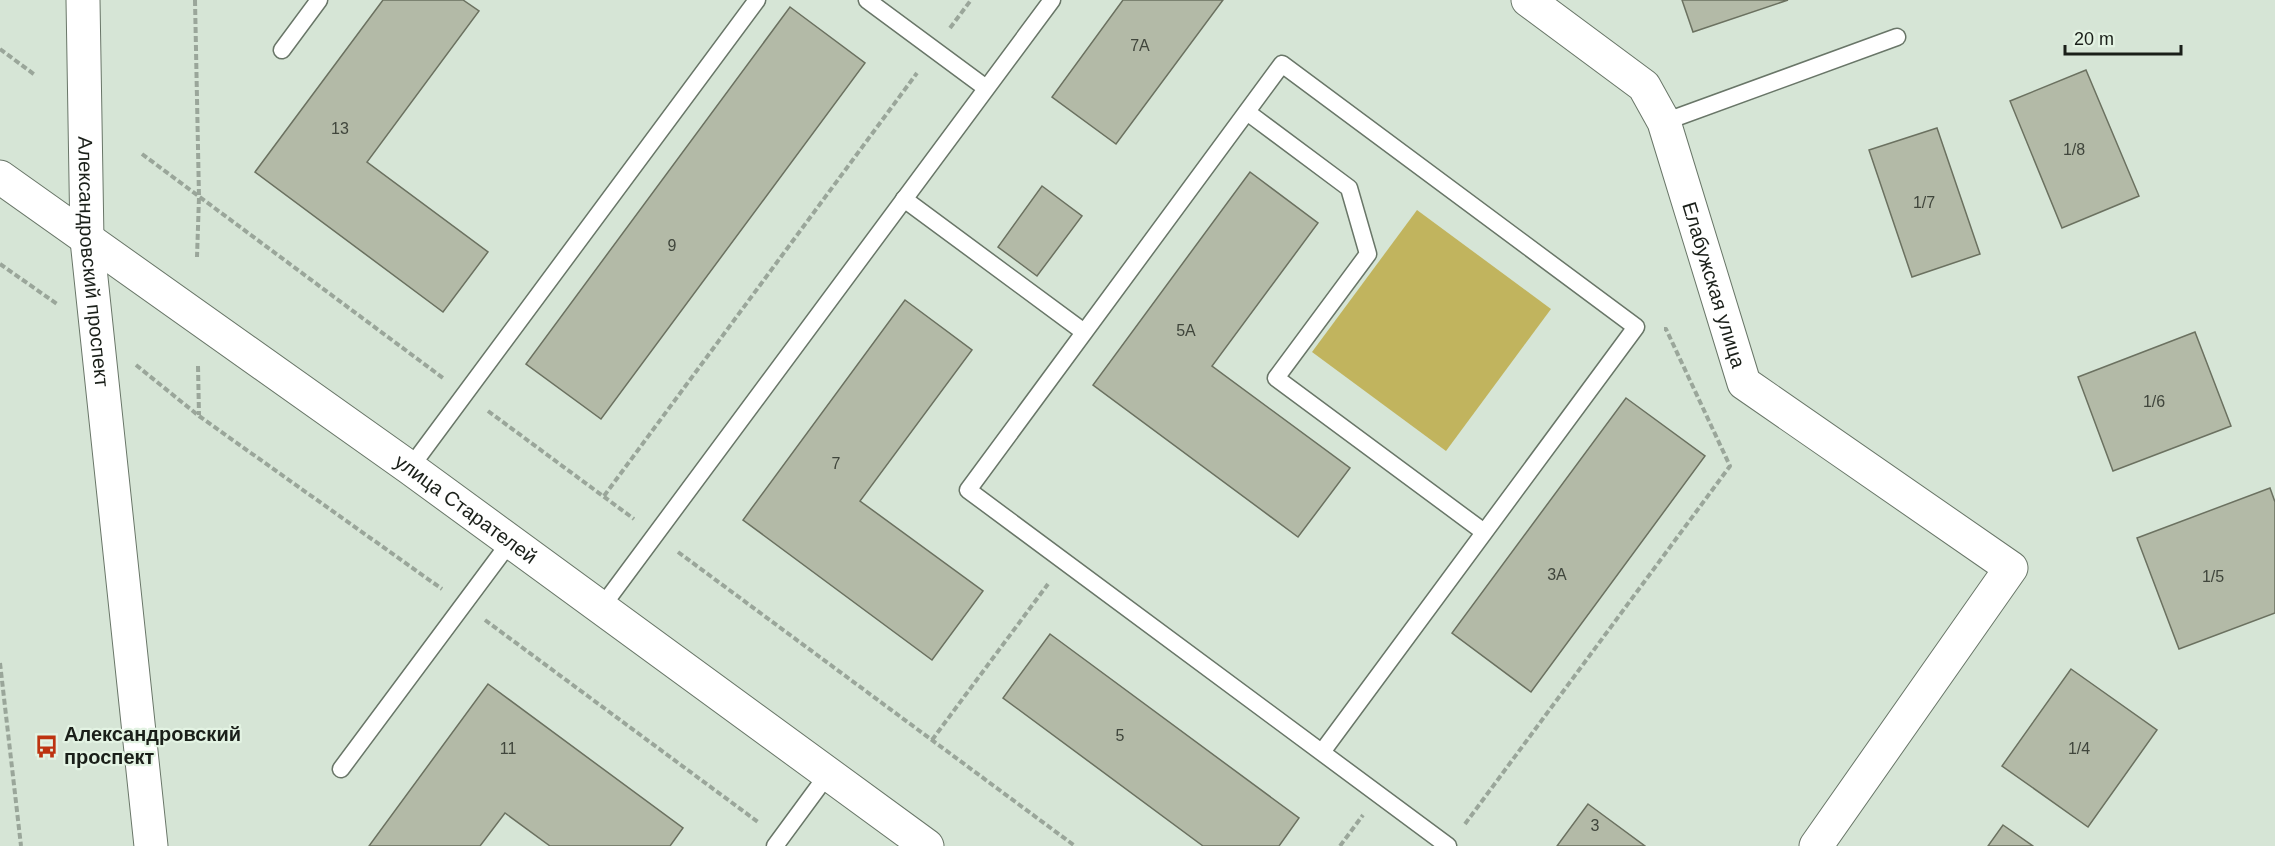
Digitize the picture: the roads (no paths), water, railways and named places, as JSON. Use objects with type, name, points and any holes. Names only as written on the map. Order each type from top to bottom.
[{"type":"street","name":"Александровский проспект","points":[[83,0],[87,240],[151,846]]},
{"type":"street","name":"Елабужская улица","points":[[1528,0],[1644,86],[1664,122],[1744,383],[2011,568],[1816,846]]},
{"type":"street","name":"улица Старателей","points":[[0,177],[410,468],[927,846]]},
{"type":"lane","points":[[282,50],[319,0]]},
{"type":"lane","points":[[410,468],[757,0]]},
{"type":"lane","points":[[867,0],[986,88]]},
{"type":"lane","points":[[601,608],[1052,0]]},
{"type":"lane","points":[[1664,122],[1897,37]]},
{"type":"lane","points":[[1322,752],[1636,327],[1282,64],[968,490],[1448,846]]},
{"type":"lane","points":[[1247,112],[1349,188],[1368,254],[1276,378],[1484,532]]},
{"type":"lane","points":[[904,199],[1084,332]]},
{"type":"lane","points":[[341,769],[510,542]]},
{"type":"lane","points":[[778,842],[828,774]]},
{"type":"place","name":"Александровский проспект","points":[[46,746]]}]
